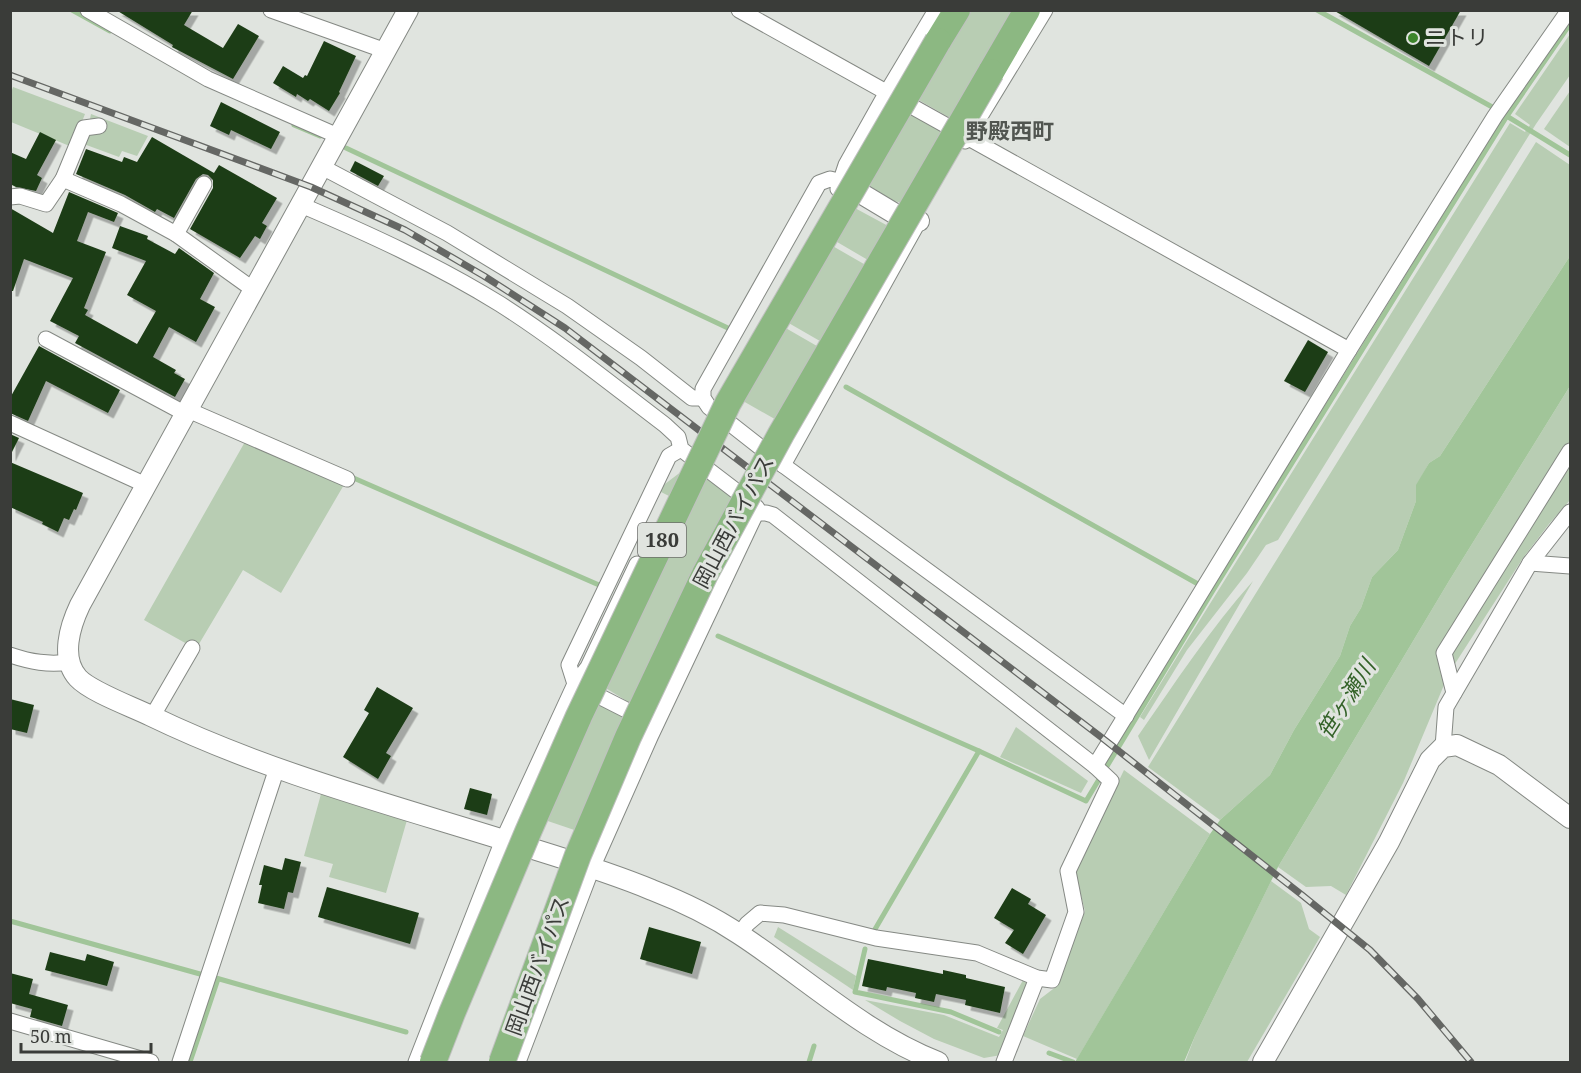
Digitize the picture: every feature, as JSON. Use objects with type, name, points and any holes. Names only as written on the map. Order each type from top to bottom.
[{"type":"highway","name":"180","points":[[433,1062],[460,991],[575,727],[728,403],[957,10]]},
{"type":"highway","name":"岡山西バイパス","points":[[502,1062],[578,855],[628,736],[705,574],[781,434],[1027,10]]},
{"type":"street","points":[[88,10],[208,79],[339,136]]},
{"type":"street","points":[[271,10],[386,51]]},
{"type":"street","points":[[408,10],[73,621],[68,644],[70,662],[78,678],[173,727],[277,768],[352,794],[592,868],[651,889],[701,911],[740,934],[856,1019],[890,1040],[938,1062]]},
{"type":"street","points":[[739,10],[1349,350]]},
{"type":"street","points":[[739,362],[842,182],[846,165],[886,93],[936,10]]},
{"type":"street","points":[[783,465],[919,221],[1045,10]]},
{"type":"street","points":[[1100,771],[1126,716],[1349,350],[1495,116],[1569,10]]},
{"type":"street","points":[[10,196],[20,196],[46,204],[63,179],[84,128],[99,126]]},
{"type":"street","points":[[322,167],[447,233],[567,306],[641,358],[692,398],[703,399],[717,414],[783,465],[1126,716]]},
{"type":"street","points":[[63,179],[121,204],[176,234],[254,290]]},
{"type":"street","points":[[703,399],[703,389],[712,372],[819,183],[830,179],[842,182],[897,215],[919,221]]},
{"type":"street","points":[[176,234],[204,184]]},
{"type":"street","points":[[301,205],[380,239],[501,305],[575,356],[665,425],[678,436],[681,449],[753,504],[756,513],[651,735],[592,868],[518,1062]]},
{"type":"street","points":[[46,339],[187,412],[347,479]]},
{"type":"street","points":[[10,423],[146,485]]},
{"type":"street","points":[[651,735],[644,717],[575,684],[569,665],[669,456],[681,449]]},
{"type":"street","points":[[1454,693],[1444,653],[1570,451]]},
{"type":"street","points":[[416,1062],[504,840],[575,684],[588,667],[670,498]]},
{"type":"street","points":[[1443,747],[1446,707],[1530,562],[1570,512]]},
{"type":"street","points":[[740,934],[747,924],[760,913],[784,915],[876,938],[977,953],[1037,978],[1052,980],[1076,912],[1068,871],[1111,781],[773,515],[756,513]]},
{"type":"street","points":[[1530,562],[1570,566]]},
{"type":"street","points":[[152,717],[192,648]]},
{"type":"street","points":[[10,655],[29,662],[54,664],[70,662]]},
{"type":"street","points":[[1263,1062],[1389,842],[1430,760],[1443,747],[1457,745],[1498,765],[1570,818]]},
{"type":"street","points":[[180,1062],[277,768]]},
{"type":"street","points":[[1004,1062],[1037,978]]},
{"type":"street","points":[[10,1021],[151,1062]]},
{"type":"shaded area","points":[[971,11],[1016,11],[952,119],[917,99]]},
{"type":"shaded area","points":[[1570,34],[1570,75],[1536,124],[1278,540],[1266,545],[1187,650],[1144,720],[1140,717],[1510,123],[1525,132],[1530,125],[1515,114]]},
{"type":"shaded area","points":[[13,87],[85,114],[72,147],[11,122]]},
{"type":"shaded area","points":[[1570,91],[1570,147],[1544,129]]},
{"type":"shaded area","points":[[895,103],[957,139],[905,204],[891,200],[864,182]]},
{"type":"shaded area","points":[[91,114],[148,136],[137,156],[122,151],[119,157],[81,143],[86,133],[104,124],[90,119]]},
{"type":"shaded area","points":[[1536,142],[1570,165],[1570,256],[1440,456],[1429,463],[1417,485],[1416,501],[1398,550],[1372,577],[1361,608],[1350,626],[1340,656],[1294,730],[1270,775],[1220,820],[1148,767]]},
{"type":"shaded area","points":[[836,205],[853,207],[890,227],[908,230],[842,350],[794,430],[729,393],[771,319],[836,357],[839,352],[774,314],[818,237],[883,275],[885,270],[820,232]]},
{"type":"shaded area","points":[[1570,386],[1570,500],[1523,558],[1449,673],[1403,783],[1346,895],[1331,886],[1306,887],[1278,867],[1449,581]]},
{"type":"shaded area","points":[[246,440],[345,483],[281,593],[243,570],[196,649],[144,620]]},
{"type":"shaded area","points":[[690,465],[746,507],[654,718],[588,677],[673,498],[657,490]]},
{"type":"shaded area","points":[[1253,581],[1149,760],[1138,736],[1207,637]]},
{"type":"shaded area","points":[[577,693],[639,725],[601,839],[527,814]]},
{"type":"shaded area","points":[[1016,727],[1088,781],[1081,793],[1000,757]]},
{"type":"shaded area","points":[[1124,770],[1210,834],[1077,1059],[1023,1036],[1040,999],[1057,986],[1085,911],[1075,872]]},
{"type":"shaded area","points":[[321,794],[407,820],[386,893],[329,877],[333,864],[304,856]]},
{"type":"shaded area","points":[[1271,881],[1301,903],[1309,929],[1320,937],[1247,1062],[1185,1062],[1195,1036]]},
{"type":"shaded area","points":[[778,927],[856,976],[853,990],[774,937]]},
{"type":"shaded area","points":[[1023,980],[1027,981],[1023,1002],[1001,1055],[984,1058],[934,1039],[865,1000],[944,1015],[999,1037],[1003,1030],[997,1028]]},
{"type":"water","name":"笹ヶ瀬川","points":[[1570,256],[1570,386],[1449,581],[1278,867],[1184,1062],[1075,1062],[1210,834],[1220,820],[1270,775],[1294,730],[1340,656],[1350,626],[1361,608],[1372,577],[1398,550],[1416,501],[1416,485],[1429,463],[1440,456]]},
{"type":"building","points":[[116,10],[193,10],[184,25],[223,48],[238,24],[259,36],[233,79],[172,47],[173,45]]},
{"type":"building","name":"ニトリ","points":[[1333,10],[1461,10],[1429,66]]},
{"type":"building","points":[[324,41],[356,56],[340,93],[329,111],[310,99],[308,101],[297,94],[296,97],[273,83],[283,66],[303,78],[307,76]]},
{"type":"building","points":[[221,102],[280,132],[271,149],[231,130],[229,135],[210,126]]},
{"type":"building","points":[[40,132],[56,140],[37,175],[42,178],[36,191],[10,184],[10,152],[26,159]]},
{"type":"building","points":[[152,137],[214,173],[219,165],[277,198],[262,223],[267,226],[260,239],[255,236],[240,258],[190,229],[213,188],[213,180],[208,175],[203,174],[196,179],[174,218],[157,209],[155,212],[125,195],[76,174],[86,149],[122,162],[124,157],[137,162]]},
{"type":"building","points":[[355,161],[384,176],[378,186],[350,171]]},
{"type":"building","points":[[69,192],[118,213],[114,222],[88,212],[77,241],[106,252],[84,308],[88,310],[85,315],[137,344],[156,311],[127,295],[146,261],[112,248],[120,226],[148,236],[147,239],[175,254],[179,248],[214,273],[200,299],[215,307],[196,342],[169,327],[153,357],[176,370],[174,373],[185,379],[175,397],[75,343],[79,336],[50,321],[73,278],[24,259],[13,291],[10,291],[10,208],[53,233]]},
{"type":"building","points":[[1308,340],[1328,352],[1305,392],[1284,381]]},
{"type":"building","points":[[39,346],[120,390],[108,413],[46,381],[28,421],[10,413],[10,398]]},
{"type":"building","points":[[10,434],[19,438],[10,456]]},
{"type":"building","points":[[10,462],[83,493],[76,510],[74,509],[69,520],[64,518],[58,532],[42,524],[43,522],[10,507]]},
{"type":"building","points":[[377,687],[413,708],[386,753],[391,756],[378,779],[343,757],[369,713],[364,710]]},
{"type":"building","points":[[10,699],[34,705],[27,733],[10,729]]},
{"type":"building","points":[[470,788],[492,794],[487,815],[464,809]]},
{"type":"building","points":[[285,858],[301,862],[293,893],[288,892],[284,909],[258,903],[262,885],[259,885],[264,865],[282,870]]},
{"type":"building","points":[[327,887],[419,913],[410,944],[318,917]]},
{"type":"building","points":[[1012,888],[1031,899],[1028,904],[1046,915],[1023,954],[1005,943],[1014,930],[994,918]]},
{"type":"building","points":[[649,927],[701,942],[692,974],[640,959]]},
{"type":"building","points":[[50,952],[85,961],[87,954],[114,962],[107,986],[45,970]]},
{"type":"building","points":[[868,959],[943,974],[943,970],[1005,987],[1000,1013],[965,1005],[966,1000],[936,994],[934,1002],[915,998],[916,993],[887,987],[886,991],[862,986]]},
{"type":"building","points":[[10,973],[33,979],[29,994],[68,1005],[62,1026],[30,1017],[32,1009],[10,1003]]},
{"type":"waterway","points":[[72,10],[110,31]]},
{"type":"waterway","points":[[1317,10],[1494,108]]},
{"type":"waterway","points":[[718,636],[979,751],[1086,801],[1212,592],[1507,116],[1570,24]]},
{"type":"waterway","points":[[1505,115],[1570,155]]},
{"type":"waterway","points":[[294,125],[320,136]]},
{"type":"waterway","points":[[346,148],[730,329]]},
{"type":"waterway","points":[[846,387],[1198,584]]},
{"type":"waterway","points":[[349,476],[599,585]]},
{"type":"waterway","points":[[874,931],[979,751]]},
{"type":"waterway","points":[[10,921],[200,974]]},
{"type":"waterway","points":[[865,949],[855,992],[951,1012],[999,1032]]},
{"type":"waterway","points":[[216,978],[406,1032]]},
{"type":"waterway","points":[[190,1062],[218,979]]},
{"type":"waterway","points":[[809,1062],[814,1046]]},
{"type":"waterway","points":[[1049,1053],[1073,1062]]},
{"type":"railway","points":[[10,75],[311,187],[405,230],[484,276],[565,328],[1101,737],[1370,950],[1418,999],[1471,1062]]},
{"type":"place","name":"ニトリ","points":[[1413,38]]},
{"type":"district","name":"野殿西町","points":[[1010,131]]}]
